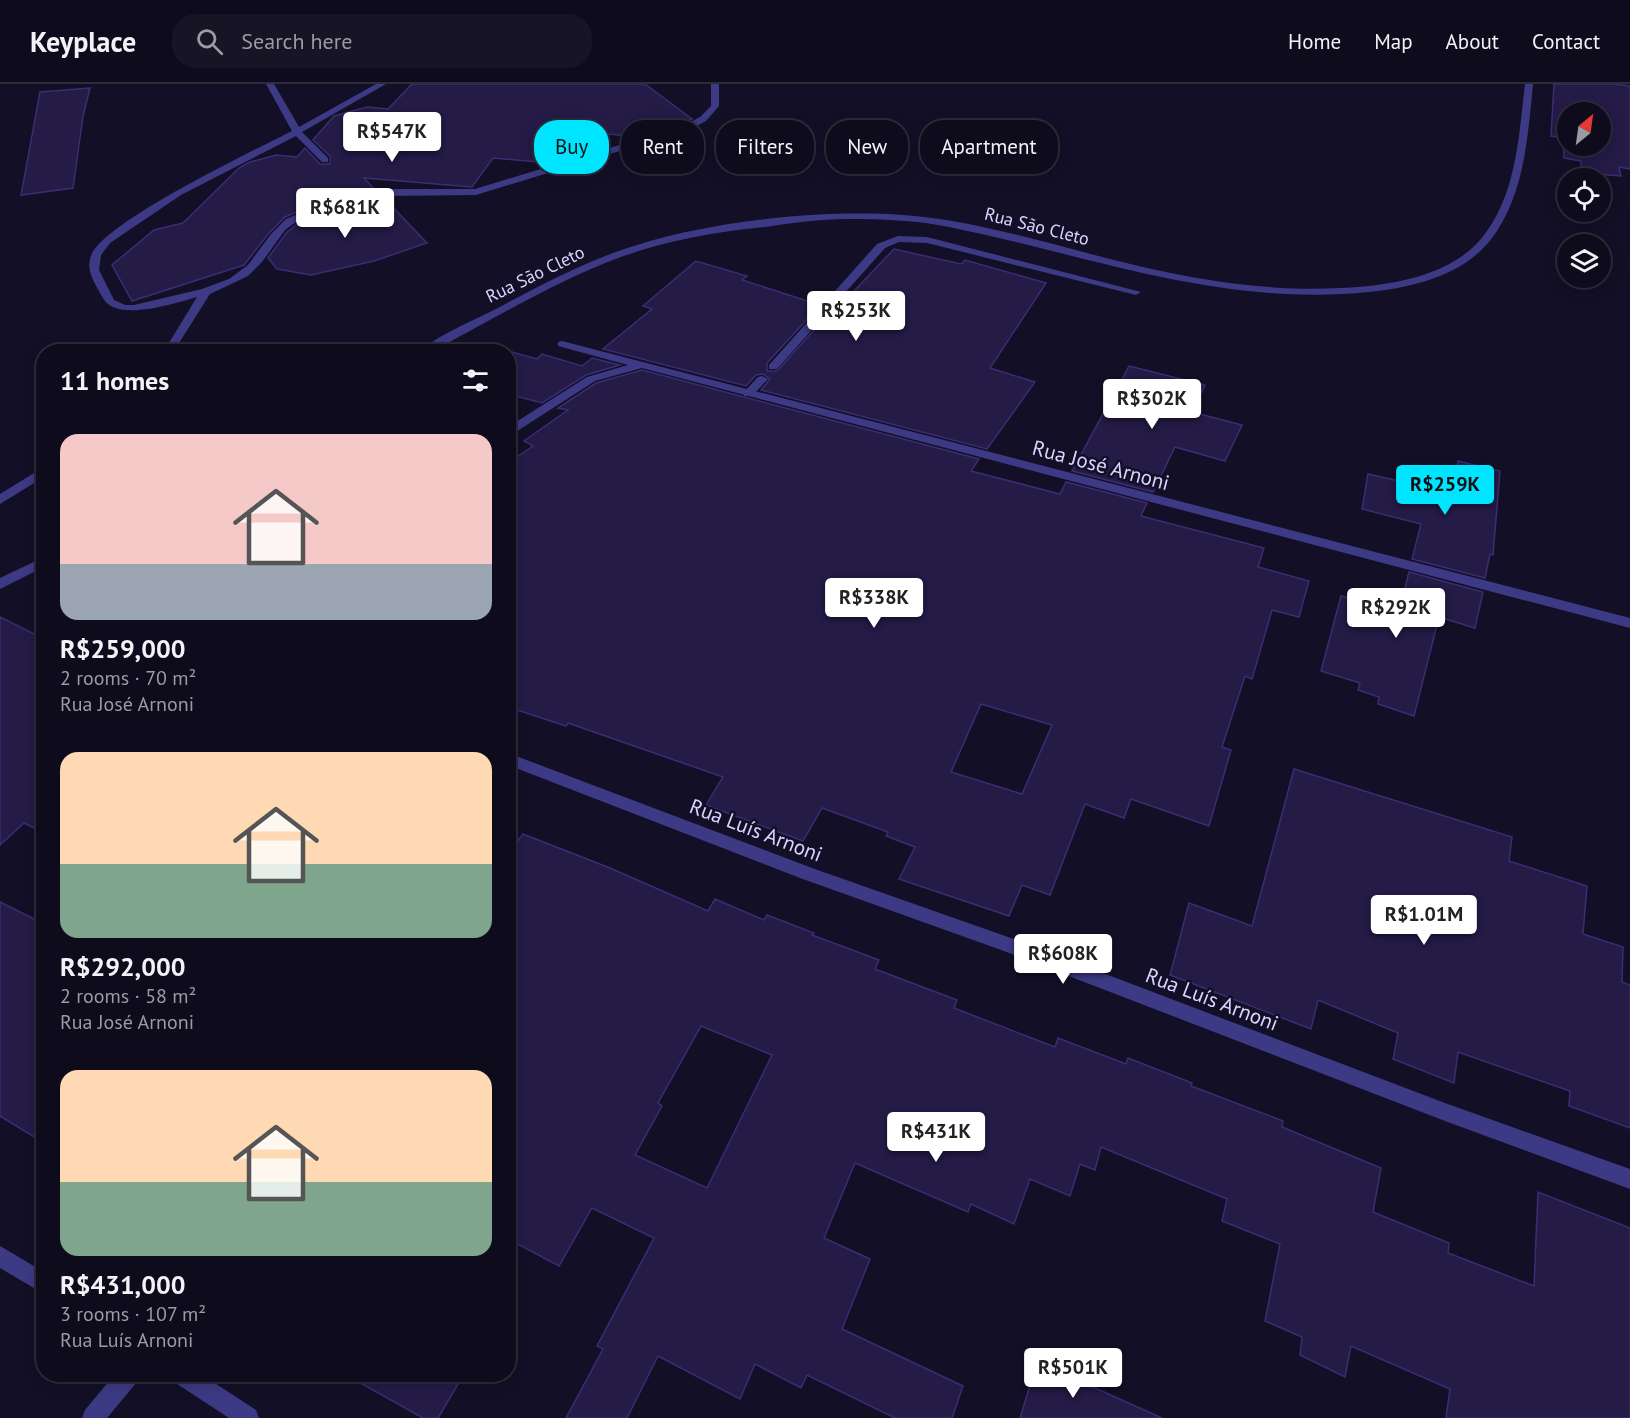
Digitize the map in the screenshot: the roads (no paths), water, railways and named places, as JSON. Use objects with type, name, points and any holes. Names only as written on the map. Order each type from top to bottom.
[{"type":"street","points":[[270,84],[297,132],[325,160]]},
{"type":"street","points":[[382,84],[350,100],[297,132],[178,193],[107,241],[96,255],[94,270],[110,302],[115,306],[134,308],[207,290],[244,275],[253,266],[275,233],[286,223],[302,214],[361,195],[400,191],[462,194],[476,192],[688,128],[703,119],[715,106],[715,84]]},
{"type":"street","name":"Rua São Cleto","points":[[439,344],[527,298],[617,255],[655,243],[712,231],[817,217],[868,216],[947,224],[1173,278],[1264,293],[1309,295],[1361,291],[1406,284],[1429,277],[1470,256],[1493,231],[1513,185],[1522,146],[1529,84]]},
{"type":"street","points":[[773,367],[881,246],[898,239],[927,240],[1136,292]]},
{"type":"street","points":[[173,344],[207,290]]},
{"type":"street","name":"Rua José Arnoni","points":[[562,344],[1630,623]]},
{"type":"street","points":[[516,428],[591,379],[610,372],[641,366]]},
{"type":"street","points":[[748,394],[762,379]]},
{"type":"street","points":[[0,500],[36,476]]},
{"type":"street","points":[[0,584],[36,565]]},
{"type":"street","name":"Rua Luís Arnoni","points":[[516,762],[806,873],[1008,945],[1445,1112],[1630,1179]]},
{"type":"street","points":[[0,1256],[36,1279]]},
{"type":"street","points":[[93,1418],[122,1382]]},
{"type":"street","points":[[194,1382],[248,1418]]}]
